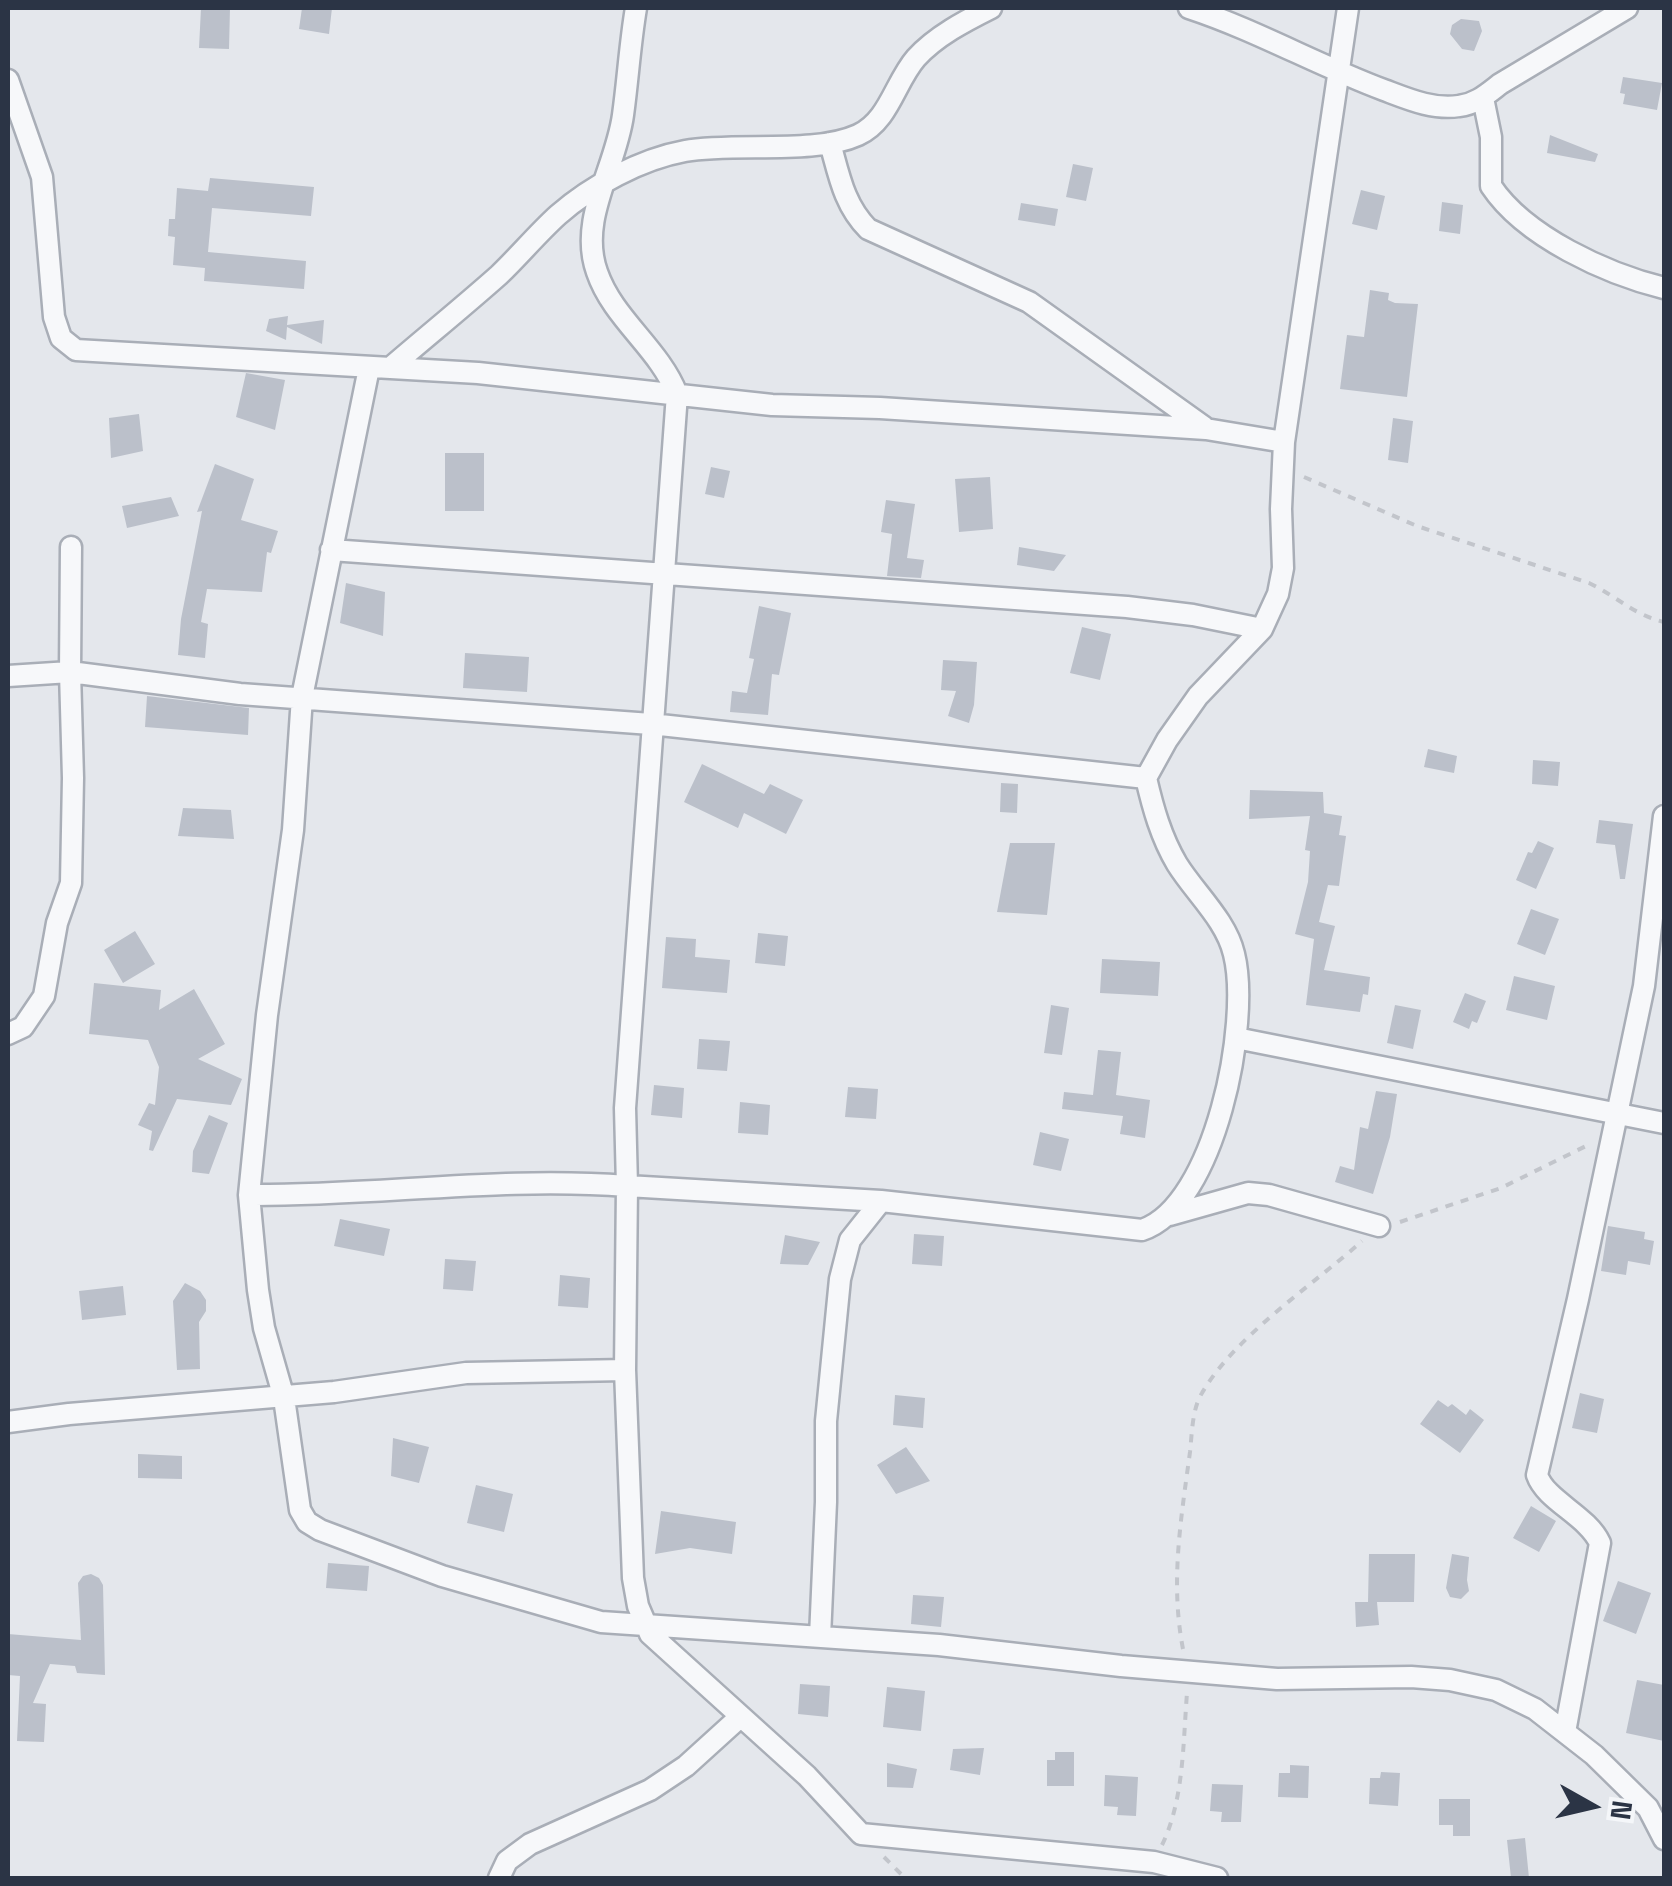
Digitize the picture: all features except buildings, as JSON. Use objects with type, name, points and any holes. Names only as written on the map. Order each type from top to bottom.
[{"type":"street","points":[[636,8],[623,117],[590,230],[598,276],[628,325],[670,376],[677,394],[625,1108],[625,1370],[633,1578],[646,1625],[668,1652],[807,1776],[861,1834],[1154,1862],[1217,1878]]},
{"type":"street","points":[[991,8],[932,42],[913,62],[891,102],[868,130],[830,143],[734,145],[682,151],[606,182],[559,214],[500,274],[380,368],[331,550],[302,697],[293,830],[267,1016],[249,1195],[264,1328],[284,1398],[300,1510],[307,1522],[320,1530],[442,1576],[601,1622],[938,1645],[1277,1679],[1450,1680],[1514,1696],[1565,1732],[1648,1808],[1664,1839]]},
{"type":"street","points":[[1189,8],[1222,19],[1341,74],[1432,106],[1464,106],[1483,98],[1627,8]]},
{"type":"street","points":[[1170,1215],[1209,1146],[1233,1069],[1234,954],[1177,864],[1155,817],[1146,778],[1198,696],[1262,630],[1278,594],[1283,568],[1284,442],[1348,8]]},
{"type":"street","points":[[8,80],[42,177],[54,317],[61,338],[70,348],[478,374],[772,405],[1206,429],[1284,442]]},
{"type":"street","points":[[1483,98],[1492,137],[1491,186],[1514,212],[1574,254],[1637,282],[1664,288]]},
{"type":"street","points":[[830,143],[845,197],[854,215],[868,229],[1028,302],[1206,429]]},
{"type":"street","points":[[8,1034],[23,1027],[44,996],[57,923],[71,884],[71,547]]},
{"type":"street","points":[[331,550],[1126,607],[1193,615],[1262,630]]},
{"type":"street","points":[[8,676],[70,672],[153,686],[651,724],[1146,778]]},
{"type":"street","points":[[1565,1732],[1600,1543],[1591,1528],[1540,1486],[1537,1475],[1644,986],[1664,819]]},
{"type":"street","points":[[1236,1038],[1615,1125],[1664,1124]]},
{"type":"street","points":[[249,1195],[328,1196],[566,1181],[881,1200],[1142,1230],[1170,1215],[1248,1193],[1269,1195],[1379,1226]]},
{"type":"street","points":[[820,1636],[826,1421],[840,1279],[850,1240],[881,1200]]},
{"type":"street","points":[[8,1422],[284,1398],[466,1374],[625,1370]]},
{"type":"street","points":[[499,1878],[507,1861],[530,1844],[650,1790],[686,1766],[740,1717]]},
{"type":"path","points":[[1282,467],[1417,526],[1590,584],[1630,610],[1664,622]]},
{"type":"path","points":[[1154,1862],[1169,1831],[1178,1793],[1188,1672],[1175,1602],[1177,1547],[1200,1395],[1227,1360],[1272,1316],[1379,1226],[1501,1188],[1615,1125]]}]
